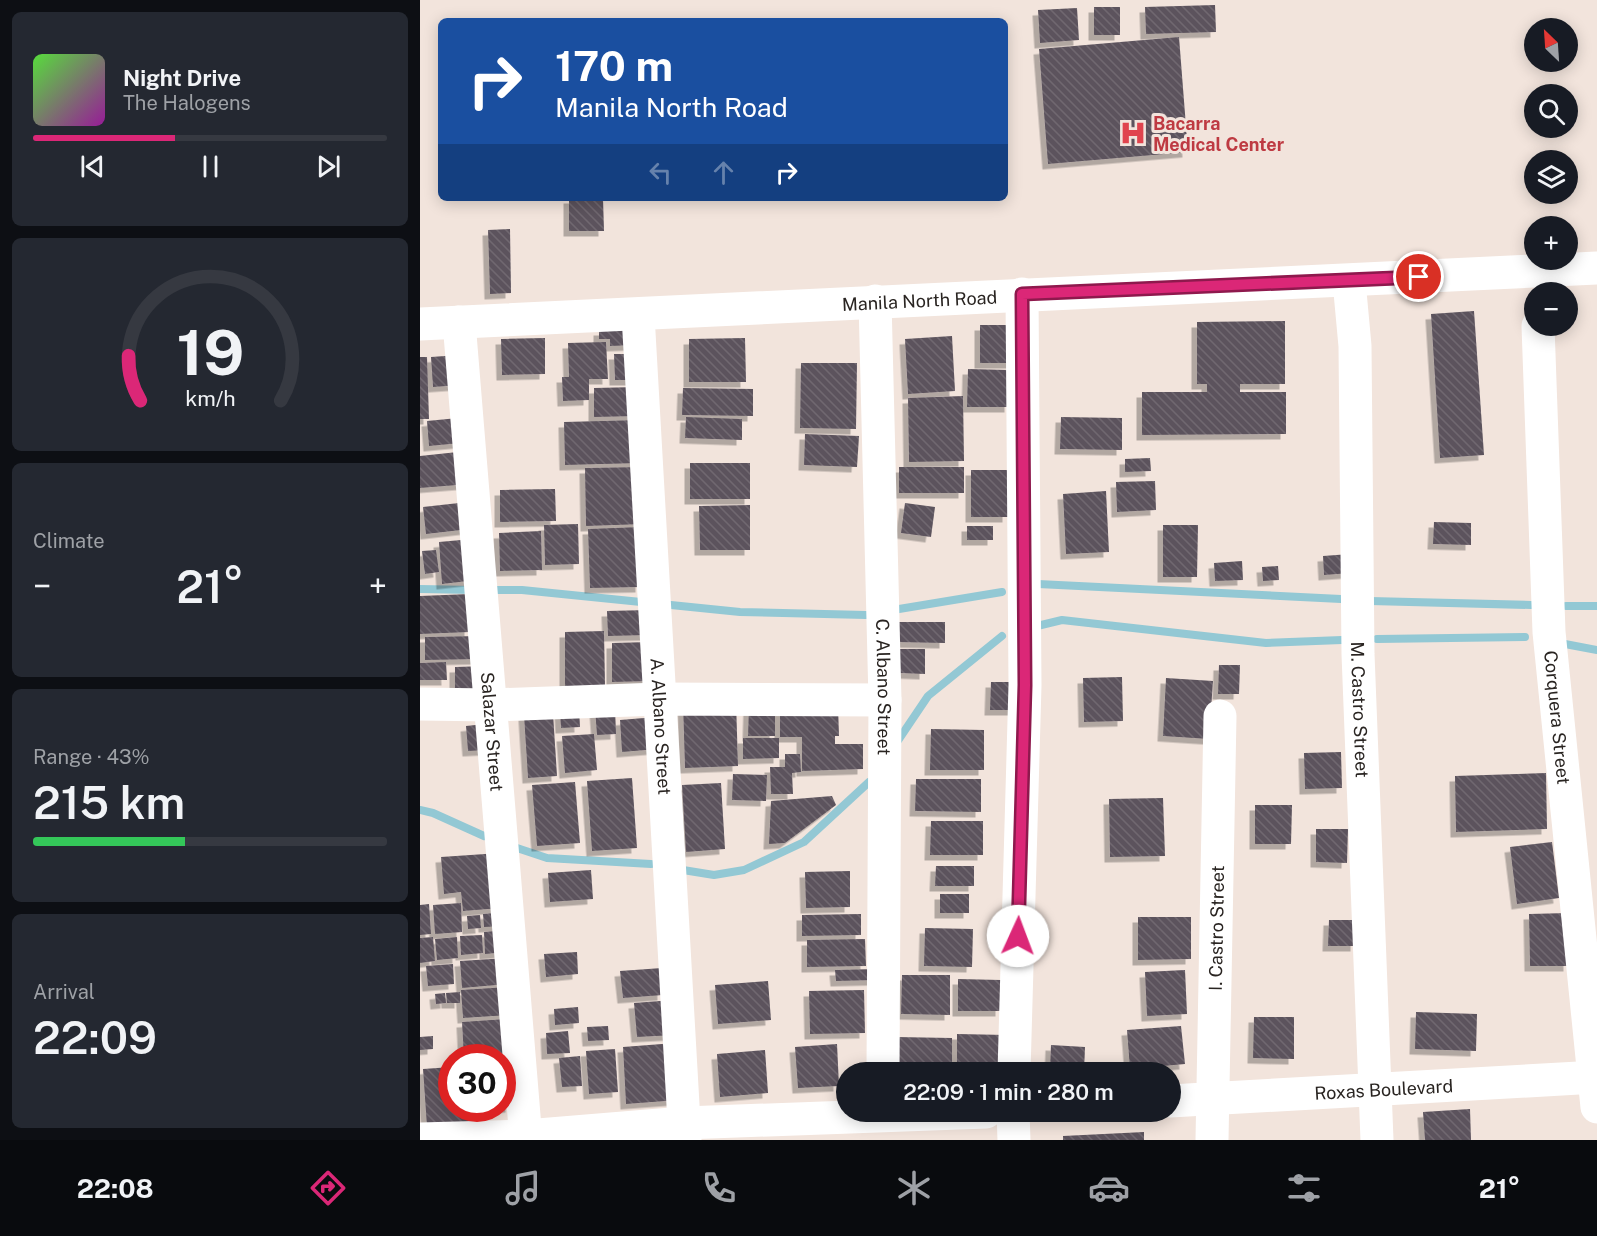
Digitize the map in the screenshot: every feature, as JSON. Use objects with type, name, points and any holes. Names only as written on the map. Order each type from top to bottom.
[{"type":"main road","name":"Manila North Road","points":[[420,324],[638,315],[1022,294],[1349,281],[1536,281],[1597,268]]},
{"type":"main road","name":"M. Castro Street","points":[[1349,281],[1354,346],[1358,654],[1373,1090],[1377,1140]]},
{"type":"main road","points":[[1014,1062],[1025,685],[1022,294]]},
{"type":"main road","name":"C. Albano Street","points":[[874,301],[885,700],[883,1062]]},
{"type":"main road","name":"A. Albano Street","points":[[638,315],[685,1132]]},
{"type":"main road","name":"Salazar Street","points":[[459,322],[526,1138]]},
{"type":"main road","name":"Corquera Street","points":[[1538,336],[1549,632],[1596,1087]]},
{"type":"main road","points":[[420,704],[492,705],[659,699],[885,700]]},
{"type":"main road","name":"I. Castro Street","points":[[1212,1140],[1220,716]]},
{"type":"main road","name":"Roxas Boulevard","points":[[1181,1100],[1373,1090],[1596,1087]]},
{"type":"main road","points":[[420,1139],[526,1138],[883,1122]]},
{"type":"main road","points":[[1013,1122],[1014,1140]]},
{"type":"building","points":[[1215,5],[1216,32],[1146,34],[1145,7]]},
{"type":"building","points":[[1094,7],[1120,7],[1120,35],[1094,35]]},
{"type":"building","points":[[1077,8],[1079,40],[1040,43],[1038,10]]},
{"type":"building","points":[[1179,37],[1188,152],[1048,164],[1039,49]]},
{"type":"building","points":[[569,201],[603,201],[604,231],[569,231]]},
{"type":"building","points":[[510,229],[511,293],[490,294],[488,230]]},
{"type":"building","points":[[1474,311],[1484,455],[1440,458],[1431,314]]},
{"type":"building","points":[[1285,321],[1285,384],[1240,384],[1240,392],[1286,392],[1286,434],[1142,435],[1142,392],[1207,392],[1207,384],[1197,384],[1197,322]]},
{"type":"building","points":[[980,325],[1013,325],[1013,363],[980,363]]},
{"type":"building","points":[[599,330],[636,330],[637,345],[610,346],[610,339],[599,339]]},
{"type":"building","points":[[952,336],[955,391],[908,394],[905,339]]},
{"type":"building","points":[[545,338],[545,374],[502,375],[501,339]]},
{"type":"building","points":[[745,338],[746,382],[689,382],[689,339]]},
{"type":"building","points":[[606,342],[608,379],[589,379],[589,400],[563,401],[562,377],[569,377],[568,343]]},
{"type":"building","points":[[614,354],[634,354],[634,380],[615,380]]},
{"type":"building","points":[[459,355],[461,385],[433,387],[431,357]]},
{"type":"building","points":[[420,357],[427,357],[429,419],[420,419]]},
{"type":"building","points":[[801,363],[857,363],[856,429],[800,428]]},
{"type":"building","points":[[968,369],[1010,370],[1010,407],[967,407]]},
{"type":"building","points":[[638,387],[639,416],[594,417],[594,388]]},
{"type":"building","points":[[683,388],[753,389],[753,416],[682,415]]},
{"type":"building","points":[[963,396],[964,461],[909,462],[908,398]]},
{"type":"building","points":[[686,417],[742,419],[742,440],[685,438]]},
{"type":"building","points":[[1061,417],[1122,418],[1122,450],[1060,449]]},
{"type":"building","points":[[458,418],[461,443],[429,446],[427,421]]},
{"type":"building","points":[[640,420],[641,463],[565,465],[564,422]]},
{"type":"building","points":[[805,434],[859,436],[857,467],[804,465]]},
{"type":"building","points":[[467,451],[470,484],[420,488],[420,456]]},
{"type":"building","points":[[1150,458],[1151,471],[1125,472],[1125,459]]},
{"type":"building","points":[[690,463],[750,463],[750,499],[690,499]]},
{"type":"building","points":[[644,467],[645,524],[586,526],[585,468]]},
{"type":"building","points":[[899,467],[964,467],[964,493],[899,493]]},
{"type":"building","points":[[971,470],[1008,470],[1008,517],[971,517]]},
{"type":"building","points":[[1155,481],[1156,510],[1117,512],[1116,482]]},
{"type":"building","points":[[555,489],[556,521],[500,522],[500,490]]},
{"type":"building","points":[[1106,491],[1109,552],[1066,554],[1063,494]]},
{"type":"building","points":[[468,502],[470,529],[426,534],[423,507]]},
{"type":"building","points":[[905,503],[935,507],[931,537],[901,533]]},
{"type":"building","points":[[750,505],[750,550],[700,550],[699,506]]},
{"type":"building","points":[[1434,522],[1471,523],[1471,545],[1433,544]]},
{"type":"building","points":[[578,524],[579,564],[545,565],[544,525]]},
{"type":"building","points":[[1163,525],[1198,525],[1197,577],[1163,577]]},
{"type":"building","points":[[967,526],[993,526],[993,540],[967,540]]},
{"type":"building","points":[[640,527],[641,587],[590,588],[588,529]]},
{"type":"building","points":[[541,531],[542,570],[500,571],[499,533]]},
{"type":"building","points":[[472,539],[477,580],[442,584],[439,542]]},
{"type":"building","points":[[436,550],[439,572],[425,574],[422,551]]},
{"type":"building","points":[[1350,554],[1351,573],[1324,575],[1323,556]]},
{"type":"building","points":[[1242,561],[1243,580],[1215,581],[1214,563]]},
{"type":"building","points":[[1278,566],[1279,580],[1263,581],[1262,567]]},
{"type":"building","points":[[470,594],[470,632],[420,634],[420,596]]},
{"type":"building","points":[[649,610],[649,635],[608,636],[607,611]]},
{"type":"building","points":[[894,622],[945,622],[945,643],[894,642]]},
{"type":"building","points":[[604,631],[605,686],[565,687],[565,632]]},
{"type":"building","points":[[481,636],[482,659],[425,660],[425,637]]},
{"type":"building","points":[[650,642],[651,681],[612,682],[612,643]]},
{"type":"building","points":[[900,649],[925,649],[925,674],[900,673]]},
{"type":"building","points":[[446,662],[447,680],[420,680],[420,663]]},
{"type":"building","points":[[1219,665],[1240,665],[1239,694],[1218,694]]},
{"type":"building","points":[[486,666],[486,692],[455,693],[455,667]]},
{"type":"building","points":[[1122,677],[1123,721],[1084,722],[1083,678]]},
{"type":"building","points":[[1166,678],[1213,681],[1209,739],[1163,736]]},
{"type":"building","points":[[991,682],[1016,682],[1016,710],[990,710]]},
{"type":"building","points":[[736,701],[738,766],[685,768],[683,704]]},
{"type":"building","points":[[749,705],[775,706],[775,736],[748,736]]},
{"type":"building","points":[[780,706],[838,706],[839,736],[835,736],[835,744],[863,744],[863,769],[802,771],[802,737],[780,737]]},
{"type":"building","points":[[615,708],[616,734],[597,735],[595,709]]},
{"type":"building","points":[[579,709],[580,727],[561,728],[560,711]]},
{"type":"building","points":[[553,713],[557,776],[528,778],[524,715]]},
{"type":"building","points":[[656,717],[658,749],[622,752],[620,720]]},
{"type":"building","points":[[485,724],[487,750],[468,751],[466,726]]},
{"type":"building","points":[[931,729],[984,730],[984,770],[930,770]]},
{"type":"building","points":[[594,734],[597,770],[565,773],[562,736]]},
{"type":"building","points":[[743,738],[779,738],[779,758],[743,759]]},
{"type":"building","points":[[1341,752],[1342,788],[1305,789],[1304,753]]},
{"type":"building","points":[[785,754],[800,754],[801,772],[792,773],[793,794],[771,794],[770,767],[785,767]]},
{"type":"building","points":[[1546,773],[1547,829],[1456,832],[1455,776]]},
{"type":"building","points":[[733,774],[767,775],[766,801],[732,800]]},
{"type":"building","points":[[632,778],[637,848],[592,851],[587,781]]},
{"type":"building","points":[[916,779],[981,779],[981,812],[915,811]]},
{"type":"building","points":[[575,782],[580,843],[537,846],[532,785]]},
{"type":"building","points":[[721,783],[725,849],[686,852],[682,785]]},
{"type":"building","points":[[832,796],[836,805],[785,843],[769,844],[771,801]]},
{"type":"building","points":[[1163,798],[1165,856],[1110,857],[1109,799]]},
{"type":"building","points":[[1255,805],[1292,805],[1291,844],[1255,844]]},
{"type":"building","points":[[931,821],[983,821],[983,855],[930,855]]},
{"type":"building","points":[[1316,829],[1348,829],[1347,863],[1316,862]]},
{"type":"building","points":[[1552,842],[1559,898],[1517,904],[1510,847]]},
{"type":"building","points":[[500,853],[501,908],[463,911],[461,892],[444,894],[441,857]]},
{"type":"building","points":[[936,866],[974,866],[974,886],[935,886]]},
{"type":"building","points":[[591,870],[593,899],[550,902],[548,873]]},
{"type":"building","points":[[850,871],[850,907],[806,908],[805,872]]},
{"type":"building","points":[[940,894],[969,894],[969,913],[940,913]]},
{"type":"building","points":[[461,903],[462,932],[435,934],[433,905]]},
{"type":"building","points":[[429,904],[431,934],[420,935],[420,905]]},
{"type":"building","points":[[504,912],[506,926],[484,927],[483,914]]},
{"type":"building","points":[[1568,913],[1569,966],[1530,966],[1529,914]]},
{"type":"building","points":[[861,914],[861,935],[802,936],[802,915]]},
{"type":"building","points":[[480,915],[481,928],[468,929],[467,916]]},
{"type":"building","points":[[1138,917],[1191,917],[1191,959],[1138,960]]},
{"type":"building","points":[[1329,920],[1357,920],[1356,946],[1328,946]]},
{"type":"building","points":[[925,928],[973,929],[972,967],[924,966]]},
{"type":"building","points":[[506,930],[508,952],[485,954],[484,932]]},
{"type":"building","points":[[482,935],[483,953],[461,955],[460,936]]},
{"type":"building","points":[[433,937],[435,961],[420,963],[420,938]]},
{"type":"building","points":[[457,937],[458,958],[437,960],[435,939]]},
{"type":"building","points":[[865,939],[866,966],[807,967],[807,940]]},
{"type":"building","points":[[577,952],[578,974],[546,977],[544,954]]},
{"type":"building","points":[[507,958],[508,984],[462,988],[460,961]]},
{"type":"building","points":[[453,964],[454,984],[428,986],[426,966]]},
{"type":"building","points":[[662,968],[663,995],[623,998],[620,971]]},
{"type":"building","points":[[877,969],[877,980],[836,981],[835,970]]},
{"type":"building","points":[[1185,970],[1187,1014],[1147,1016],[1145,972]]},
{"type":"building","points":[[902,975],[950,975],[950,1015],[901,1014]]},
{"type":"building","points":[[958,979],[1001,980],[1001,1011],[958,1011]]},
{"type":"building","points":[[768,981],[771,1020],[718,1024],[715,985]]},
{"type":"building","points":[[507,987],[509,1015],[463,1018],[461,990]]},
{"type":"building","points":[[864,990],[865,1033],[810,1034],[809,991]]},
{"type":"building","points":[[460,992],[460,1003],[447,1003],[446,993]]},
{"type":"building","points":[[445,993],[446,1003],[436,1004],[435,994]]},
{"type":"building","points":[[673,1000],[675,1035],[637,1037],[634,1003]]},
{"type":"building","points":[[578,1007],[579,1023],[555,1025],[554,1009]]},
{"type":"building","points":[[1416,1012],[1477,1014],[1476,1051],[1415,1049]]},
{"type":"building","points":[[1254,1017],[1294,1017],[1294,1059],[1253,1058]]},
{"type":"building","points":[[506,1019],[508,1044],[463,1044],[462,1022]]},
{"type":"building","points":[[608,1026],[609,1040],[588,1041],[587,1027]]},
{"type":"building","points":[[1181,1026],[1185,1064],[1181,1064],[1181,1062],[1129,1062],[1127,1030]]},
{"type":"building","points":[[568,1031],[570,1053],[547,1054],[546,1033]]},
{"type":"building","points":[[957,1034],[1007,1035],[1006,1062],[957,1062]]},
{"type":"building","points":[[433,1036],[433,1049],[420,1050],[420,1037]]},
{"type":"building","points":[[896,1037],[952,1038],[952,1062],[896,1062]]},
{"type":"building","points":[[675,1043],[679,1100],[626,1104],[623,1047]]},
{"type":"building","points":[[837,1044],[836,1086],[798,1088],[795,1047]]},
{"type":"building","points":[[1051,1045],[1085,1047],[1084,1062],[1050,1062]]},
{"type":"building","points":[[615,1049],[618,1092],[589,1094],[586,1051]]},
{"type":"building","points":[[765,1050],[768,1093],[720,1097],[717,1054]]},
{"type":"building","points":[[580,1056],[582,1086],[562,1087],[559,1058]]},
{"type":"building","points":[[438,1068],[438,1122],[478,1123],[427,1127],[423,1069]]},
{"type":"building","points":[[1470,1109],[1471,1140],[1425,1140],[1423,1112]]},
{"type":"building","points":[[1144,1132],[1144,1140],[1063,1140],[1063,1136]]},
{"type":"waterway","points":[[1038,584],[1341,599]]},
{"type":"waterway","points":[[420,589],[473,590]]},
{"type":"waterway","points":[[490,590],[522,590],[641,602]]},
{"type":"waterway","points":[[893,610],[1002,592]]},
{"type":"waterway","points":[[1370,601],[1531,605]]},
{"type":"waterway","points":[[661,604],[740,612],[866,615]]},
{"type":"waterway","points":[[1566,606],[1597,606]]},
{"type":"waterway","points":[[1033,627],[1062,620],[1266,643],[1342,640]]},
{"type":"waterway","points":[[897,742],[928,696],[1002,636]]},
{"type":"waterway","points":[[1377,639],[1525,637]]},
{"type":"waterway","points":[[1565,644],[1597,650]]},
{"type":"waterway","points":[[683,870],[714,875],[744,870],[804,842],[869,782]]},
{"type":"waterway","points":[[420,810],[433,813],[484,836]]},
{"type":"waterway","points":[[514,847],[547,858],[651,864]]},
{"type":"place","name":"Bacarra Medical Center","points":[[1133,133]]},
{"type":"route","points":[[1018,936],[1025,685],[1022,294],[1419,277]]}]
